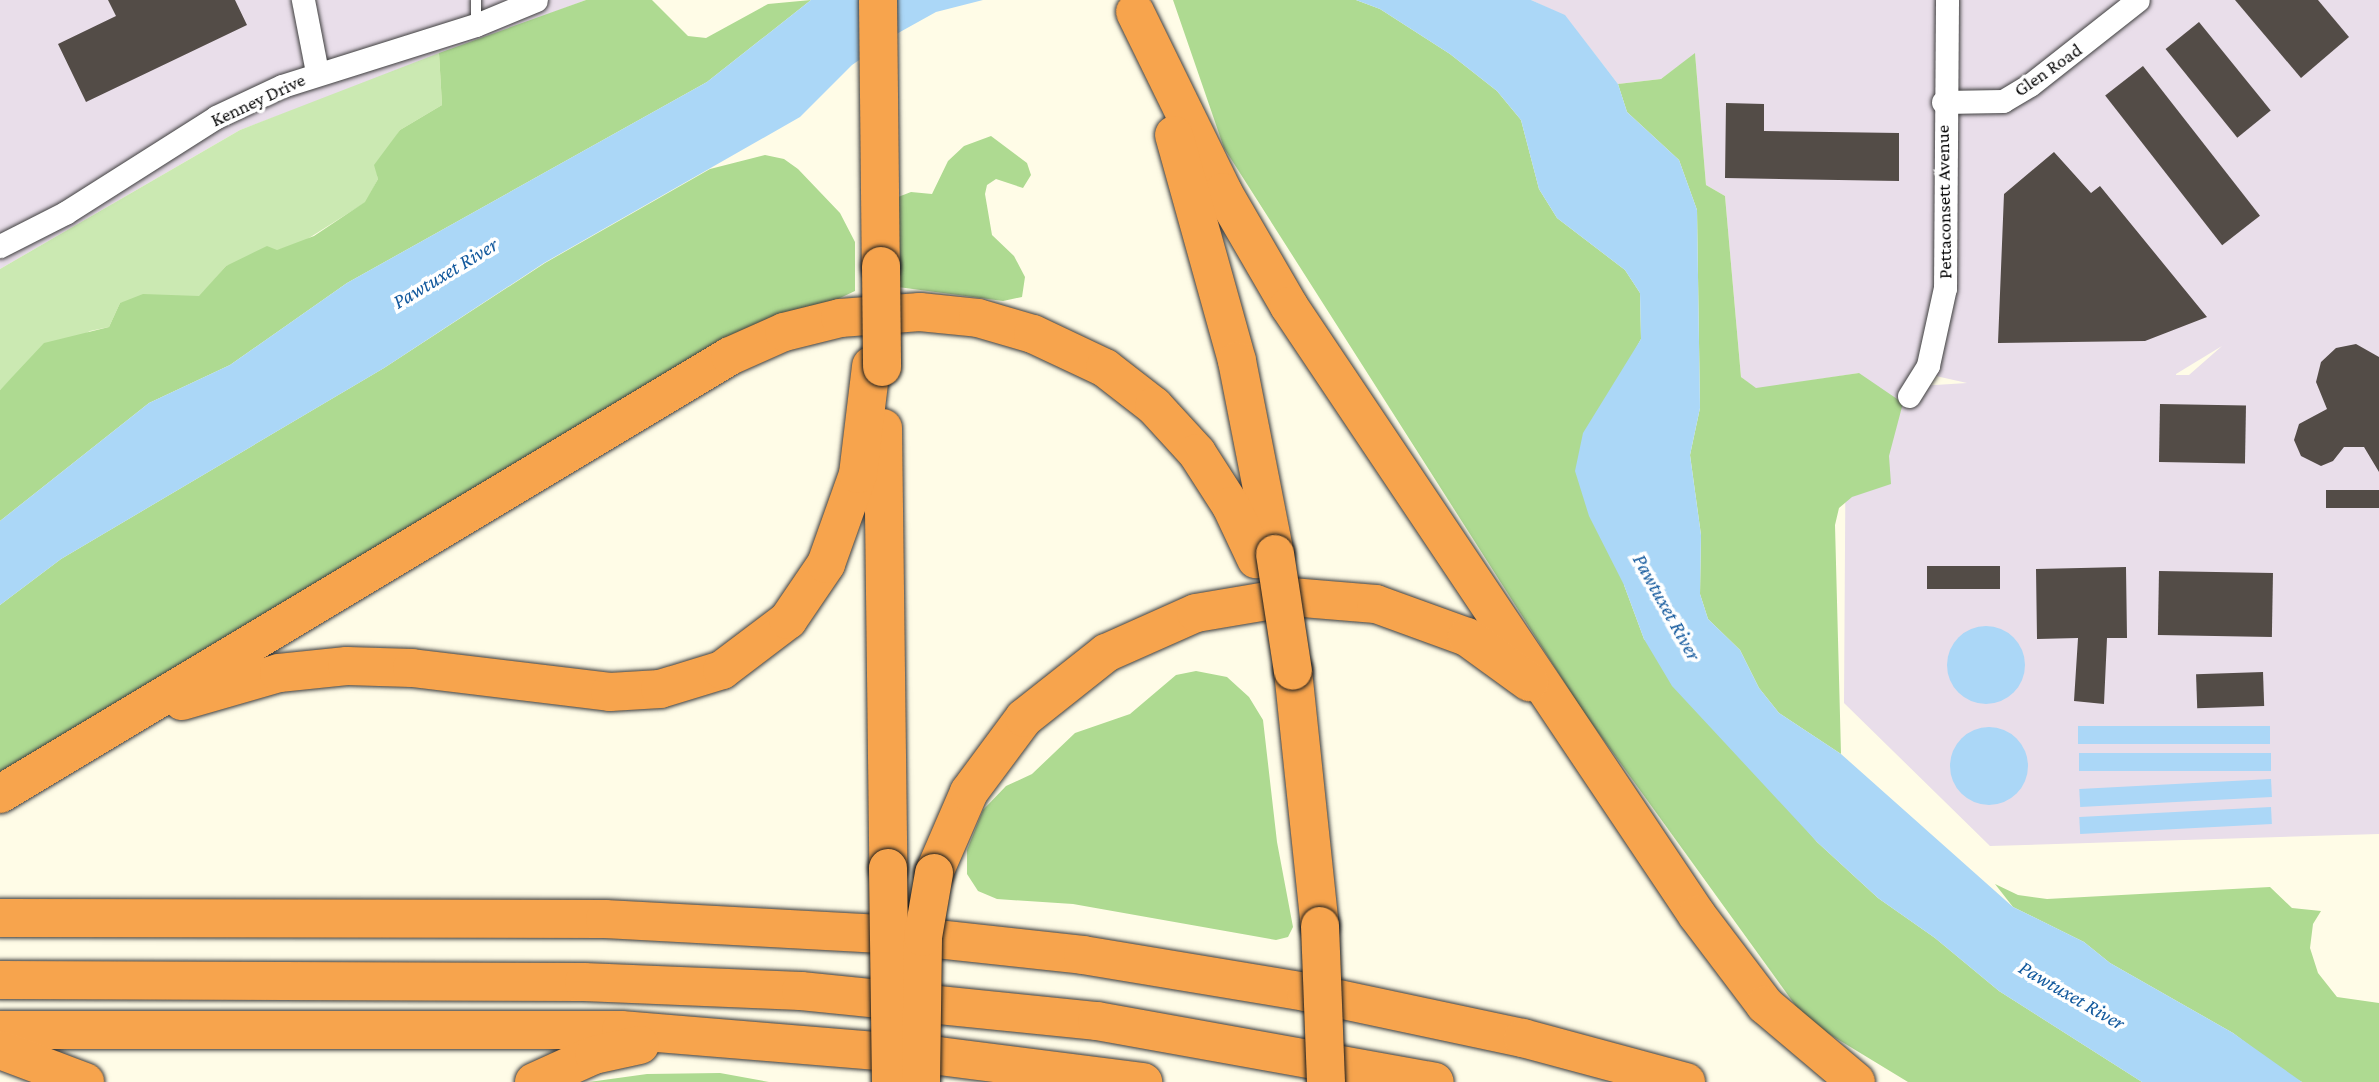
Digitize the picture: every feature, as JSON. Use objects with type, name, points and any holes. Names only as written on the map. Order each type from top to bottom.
[{"type":"highway","points":[[878,0],[881,266],[877,367],[891,1082]]},
{"type":"highway","points":[[1133,6],[1217,282],[1265,557],[1293,671],[1320,926],[1326,1082]]},
{"type":"highway","points":[[1133,6],[1265,268],[1573,729],[1740,977],[1800,1038],[1856,1082]]},
{"type":"highway","points":[[13,787],[730,356],[784,332],[840,318],[920,312],[978,318],[1033,334],[1105,368],[1154,406],[1197,453],[1265,557]]},
{"type":"highway","points":[[13,787],[177,703],[235,683],[301,669],[393,667],[627,692],[676,685],[722,670],[788,621],[826,565],[858,474],[877,367]]},
{"type":"highway","points":[[921,1082],[923,937],[934,873],[953,822],[977,777],[1012,731],[1050,694],[1135,637],[1224,606],[1312,597],[1354,601],[1414,615],[1498,656],[1573,729]]},
{"type":"highway","points":[[0,918],[606,919],[900,935],[1083,956],[1282,987],[1522,1038],[1686,1082]]},
{"type":"highway","points":[[0,980],[571,981],[801,991],[1097,1021],[1435,1082]]},
{"type":"highway","points":[[0,1030],[621,1030],[975,1059],[1143,1082]]},
{"type":"highway","points":[[534,1082],[594,1055],[635,1046],[794,1043]]},
{"type":"highway","points":[[0,1050],[85,1082]]},
{"type":"street","points":[[303,0],[317,72]]},
{"type":"street","name":"Kenney Drive","points":[[0,246],[65,213],[216,117],[317,72],[476,24],[536,0]]},
{"type":"street","name":"Pettaconsett Avenue","points":[[1909,396],[1928,365],[1945,288],[1943,102],[1947,0]]},
{"type":"street","name":"Glen Road","points":[[1943,102],[2003,101],[2030,85],[2138,0]]},
{"type":"lane","points":[[476,0],[476,24]]},
{"type":"shaded area","points":[[0,0],[586,0],[240,130],[0,269]]},
{"type":"shaded area","points":[[1531,0],[2379,0],[2379,834],[1990,846],[1844,703],[1846,389],[1859,373],[1756,389],[1741,377],[1725,196],[1706,185],[1695,54],[1661,79],[1618,84],[1565,16]],"holes":[[[2222,346],[2189,375],[2176,375],[2176,374]],[[1927,374],[1967,383],[1919,386]]]},
{"type":"green space","points":[[586,0],[652,0],[688,36],[706,38],[768,4],[811,0],[707,82],[347,283],[230,365],[149,403],[0,521],[0,390],[44,343],[109,327],[120,303],[143,294],[199,296],[226,266],[267,246],[277,250],[314,236],[365,202],[378,179],[374,165],[400,130],[442,105],[439,53]]},
{"type":"green space","points":[[1173,0],[1356,0],[1380,9],[1450,54],[1497,91],[1521,120],[1539,189],[1557,218],[1625,270],[1640,293],[1641,339],[1616,385],[1624,585],[1644,639],[1817,842],[1878,898],[1935,938],[1999,991],[2142,1082],[1908,1082],[1806,1020],[1582,710],[1224,148]]},
{"type":"green space","points":[[439,53],[442,105],[400,130],[376,168],[378,179],[366,202],[301,243],[226,266],[200,296],[120,303],[109,327],[90,331],[20,370],[0,390],[0,269],[240,130]]},
{"type":"green space","points":[[1695,53],[1706,185],[1725,196],[1741,377],[1756,388],[1859,373],[1903,403],[1889,456],[1891,484],[1852,497],[1839,508],[1835,525],[1841,754],[1779,713],[1759,688],[1740,650],[1708,619],[1700,594],[1701,535],[1690,455],[1700,408],[1697,210],[1679,160],[1627,112],[1618,84],[1661,79]]},
{"type":"green space","points":[[991,136],[1027,163],[1031,175],[1023,188],[996,179],[987,185],[985,194],[992,235],[1014,256],[1025,277],[1022,297],[1003,301],[898,287],[898,197],[911,192],[932,194],[948,161],[964,146]]},
{"type":"green space","points":[[765,155],[784,159],[798,169],[840,213],[855,242],[855,291],[810,312],[0,772],[0,605],[61,559],[384,368],[545,263],[710,169]]},
{"type":"green space","points":[[1196,671],[1227,677],[1249,697],[1263,720],[1277,842],[1293,927],[1288,937],[1276,940],[1073,904],[997,899],[978,891],[967,874],[967,850],[983,810],[1006,786],[1032,774],[1075,733],[1130,714],[1176,675]]},
{"type":"green space","points":[[1995,884],[2018,895],[2047,899],[2270,887],[2292,908],[2321,911],[2313,924],[2310,948],[2318,973],[2337,997],[2379,1003],[2379,1082],[2302,1082],[2290,1076],[2233,1033],[2110,963],[2084,942],[2013,907]]},
{"type":"green space","points":[[720,1073],[769,1082],[589,1082],[647,1074]]},
{"type":"water","name":"Pawtuxet River","points":[[811,0],[983,0],[936,12],[900,32],[852,65],[800,117],[544,263],[384,368],[61,559],[0,605],[0,521],[149,403],[230,365],[347,283],[707,82]]},
{"type":"water","name":"Pawtuxet River","points":[[1356,0],[1531,0],[1565,15],[1618,84],[1627,112],[1679,160],[1697,210],[1700,408],[1690,455],[1701,535],[1700,594],[1708,619],[1740,650],[1759,688],[1779,713],[1841,754],[2013,907],[2084,942],[2110,963],[2233,1033],[2302,1082],[2142,1082],[1999,991],[1935,938],[1878,898],[1817,842],[1672,686],[1644,639],[1624,585],[1589,516],[1575,471],[1583,433],[1641,339],[1640,293],[1625,270],[1557,218],[1539,189],[1521,120],[1497,91],[1450,54],[1380,9]]},
{"type":"water","points":[[1986,626],[2001,629],[2014,637],[2022,650],[2025,665],[2022,680],[2014,693],[2001,701],[1986,704],[1971,701],[1958,693],[1950,680],[1947,665],[1950,650],[1958,637],[1971,629]]},
{"type":"water","points":[[2078,726],[2270,726],[2270,744],[2078,744]]},
{"type":"water","points":[[1989,727],[2004,730],[2017,738],[2025,751],[2028,766],[2025,781],[2017,794],[2004,802],[1989,805],[1974,802],[1961,794],[1953,781],[1950,766],[1953,751],[1961,738],[1974,730]]},
{"type":"water","points":[[2079,753],[2271,753],[2271,771],[2079,771]]},
{"type":"water","points":[[2271,779],[2272,797],[2080,807],[2079,789]]},
{"type":"water","points":[[2271,807],[2272,824],[2080,834],[2079,817]]},
{"type":"building","points":[[108,0],[235,0],[247,25],[86,102],[58,44],[116,16]]},
{"type":"building","points":[[2235,0],[2318,0],[2349,37],[2301,78]]},
{"type":"building","points":[[2199,22],[2271,111],[2237,138],[2166,49]]},
{"type":"building","points":[[2143,66],[2260,216],[2222,245],[2105,96]]},
{"type":"building","points":[[1726,103],[1764,104],[1764,131],[1899,133],[1899,181],[1725,178]]},
{"type":"building","points":[[2054,152],[2091,193],[2100,186],[2207,317],[2145,341],[1998,343],[2004,194]]},
{"type":"building","points":[[2356,344],[2379,357],[2379,472],[2364,447],[2344,447],[2333,461],[2321,466],[2301,456],[2294,440],[2299,424],[2327,409],[2316,382],[2321,362],[2336,348]]},
{"type":"building","points":[[2160,404],[2246,406],[2245,463],[2159,462]]},
{"type":"building","points":[[2326,490],[2379,490],[2379,508],[2326,508]]},
{"type":"building","points":[[1927,566],[2000,566],[2000,589],[1927,589]]},
{"type":"building","points":[[2126,567],[2127,638],[2107,638],[2104,704],[2074,701],[2078,638],[2037,639],[2036,569]]},
{"type":"building","points":[[2159,571],[2273,573],[2272,637],[2158,635]]},
{"type":"building","points":[[2263,672],[2264,706],[2197,708],[2196,674]]}]
